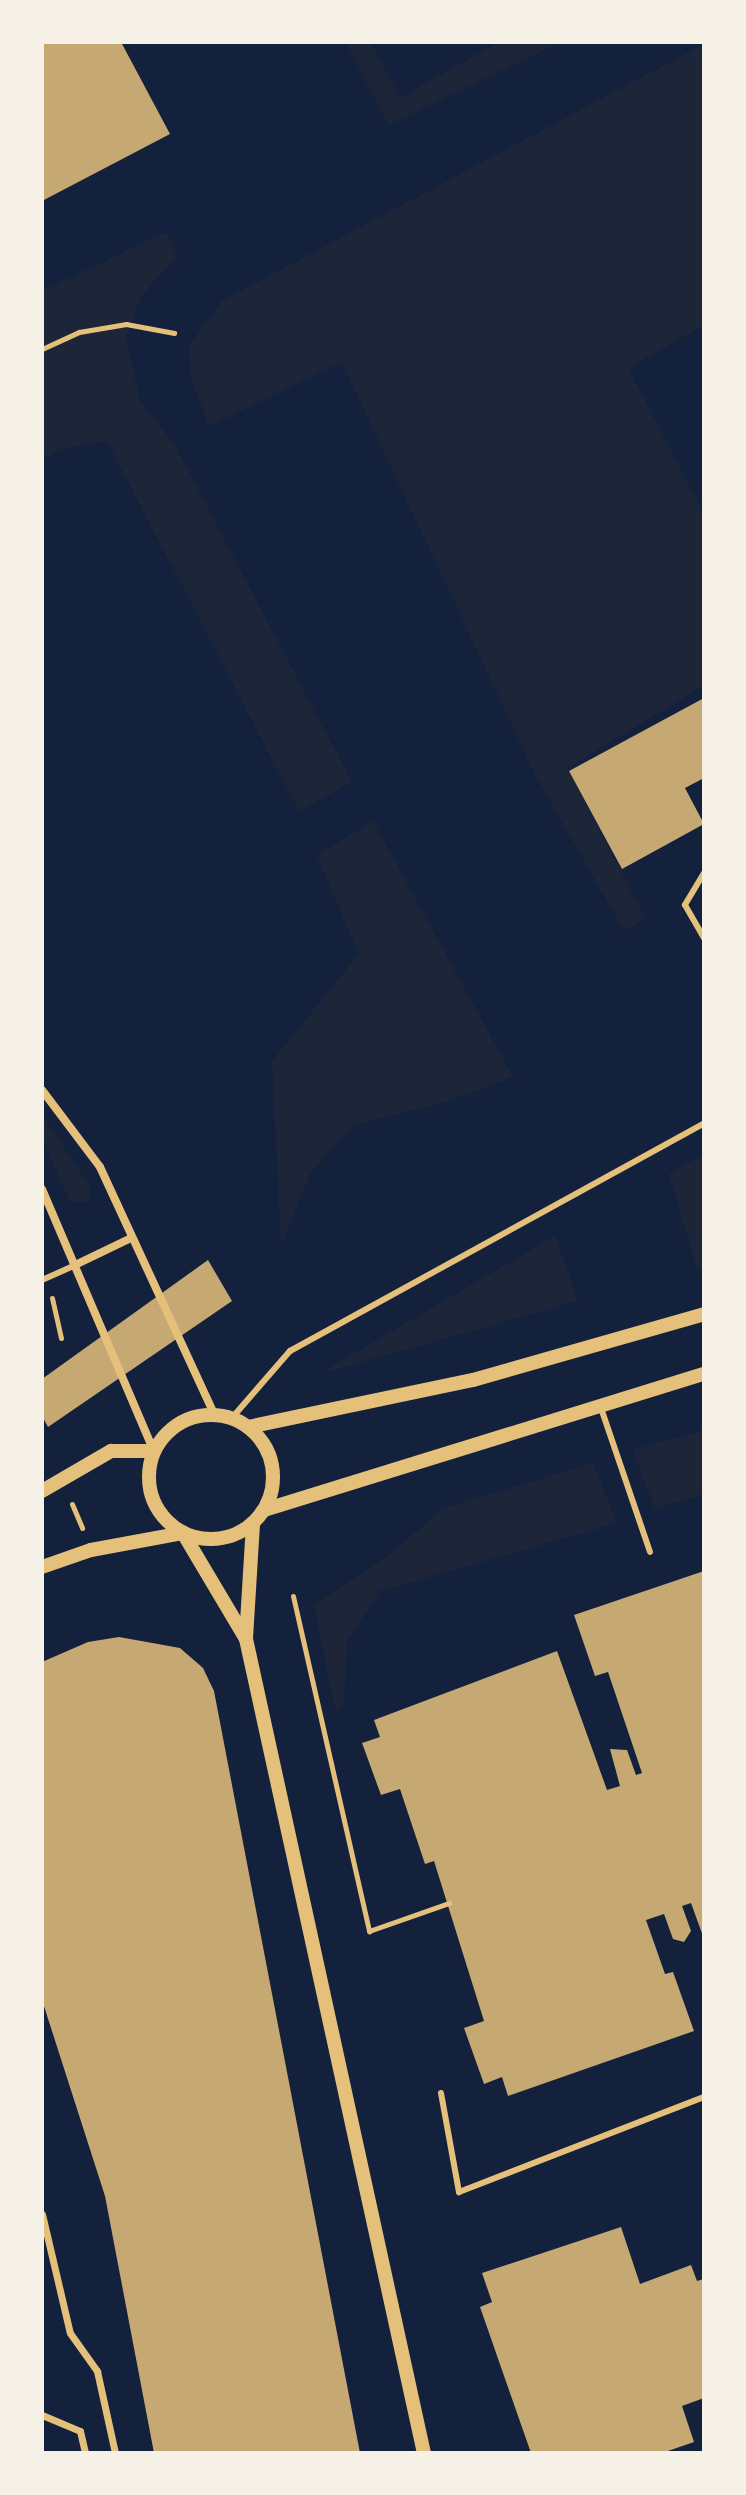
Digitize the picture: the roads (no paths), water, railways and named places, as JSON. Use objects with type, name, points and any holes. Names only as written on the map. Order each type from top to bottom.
[{"type":"street","points":[[42,1090],[100,1167],[129,1239],[214,1414]]},
{"type":"street","points":[[42,1189],[154,1451]]},
{"type":"street","points":[[75,1265],[129,1239]]},
{"type":"street","points":[[248,1427],[473,1380],[704,1314]]},
{"type":"street","points":[[264,1510],[704,1374]]},
{"type":"street","points":[[42,1567],[91,1550],[183,1533],[219,1540],[253,1524],[264,1510],[271,1493],[271,1466],[261,1440],[248,1427],[231,1419],[214,1414],[178,1424],[154,1451],[149,1479],[156,1507],[183,1533],[246,1639]]},
{"type":"street","points":[[42,1491],[111,1451],[154,1451]]},
{"type":"street","points":[[253,1524],[246,1639],[424,2453]]},
{"type":"street","points":[[42,2214],[70,2333],[97,2371],[115,2453]]},
{"type":"street","points":[[42,2415],[80,2431],[85,2453]]},
{"type":"lane","points":[[704,873],[685,905],[704,938]]},
{"type":"lane","points":[[231,1419],[290,1351],[704,1123]]},
{"type":"lane","points":[[42,1280],[75,1265]]},
{"type":"lane","points":[[600,1404],[650,1552]]},
{"type":"lane","points":[[441,2093],[459,2192],[704,2097]]}]
